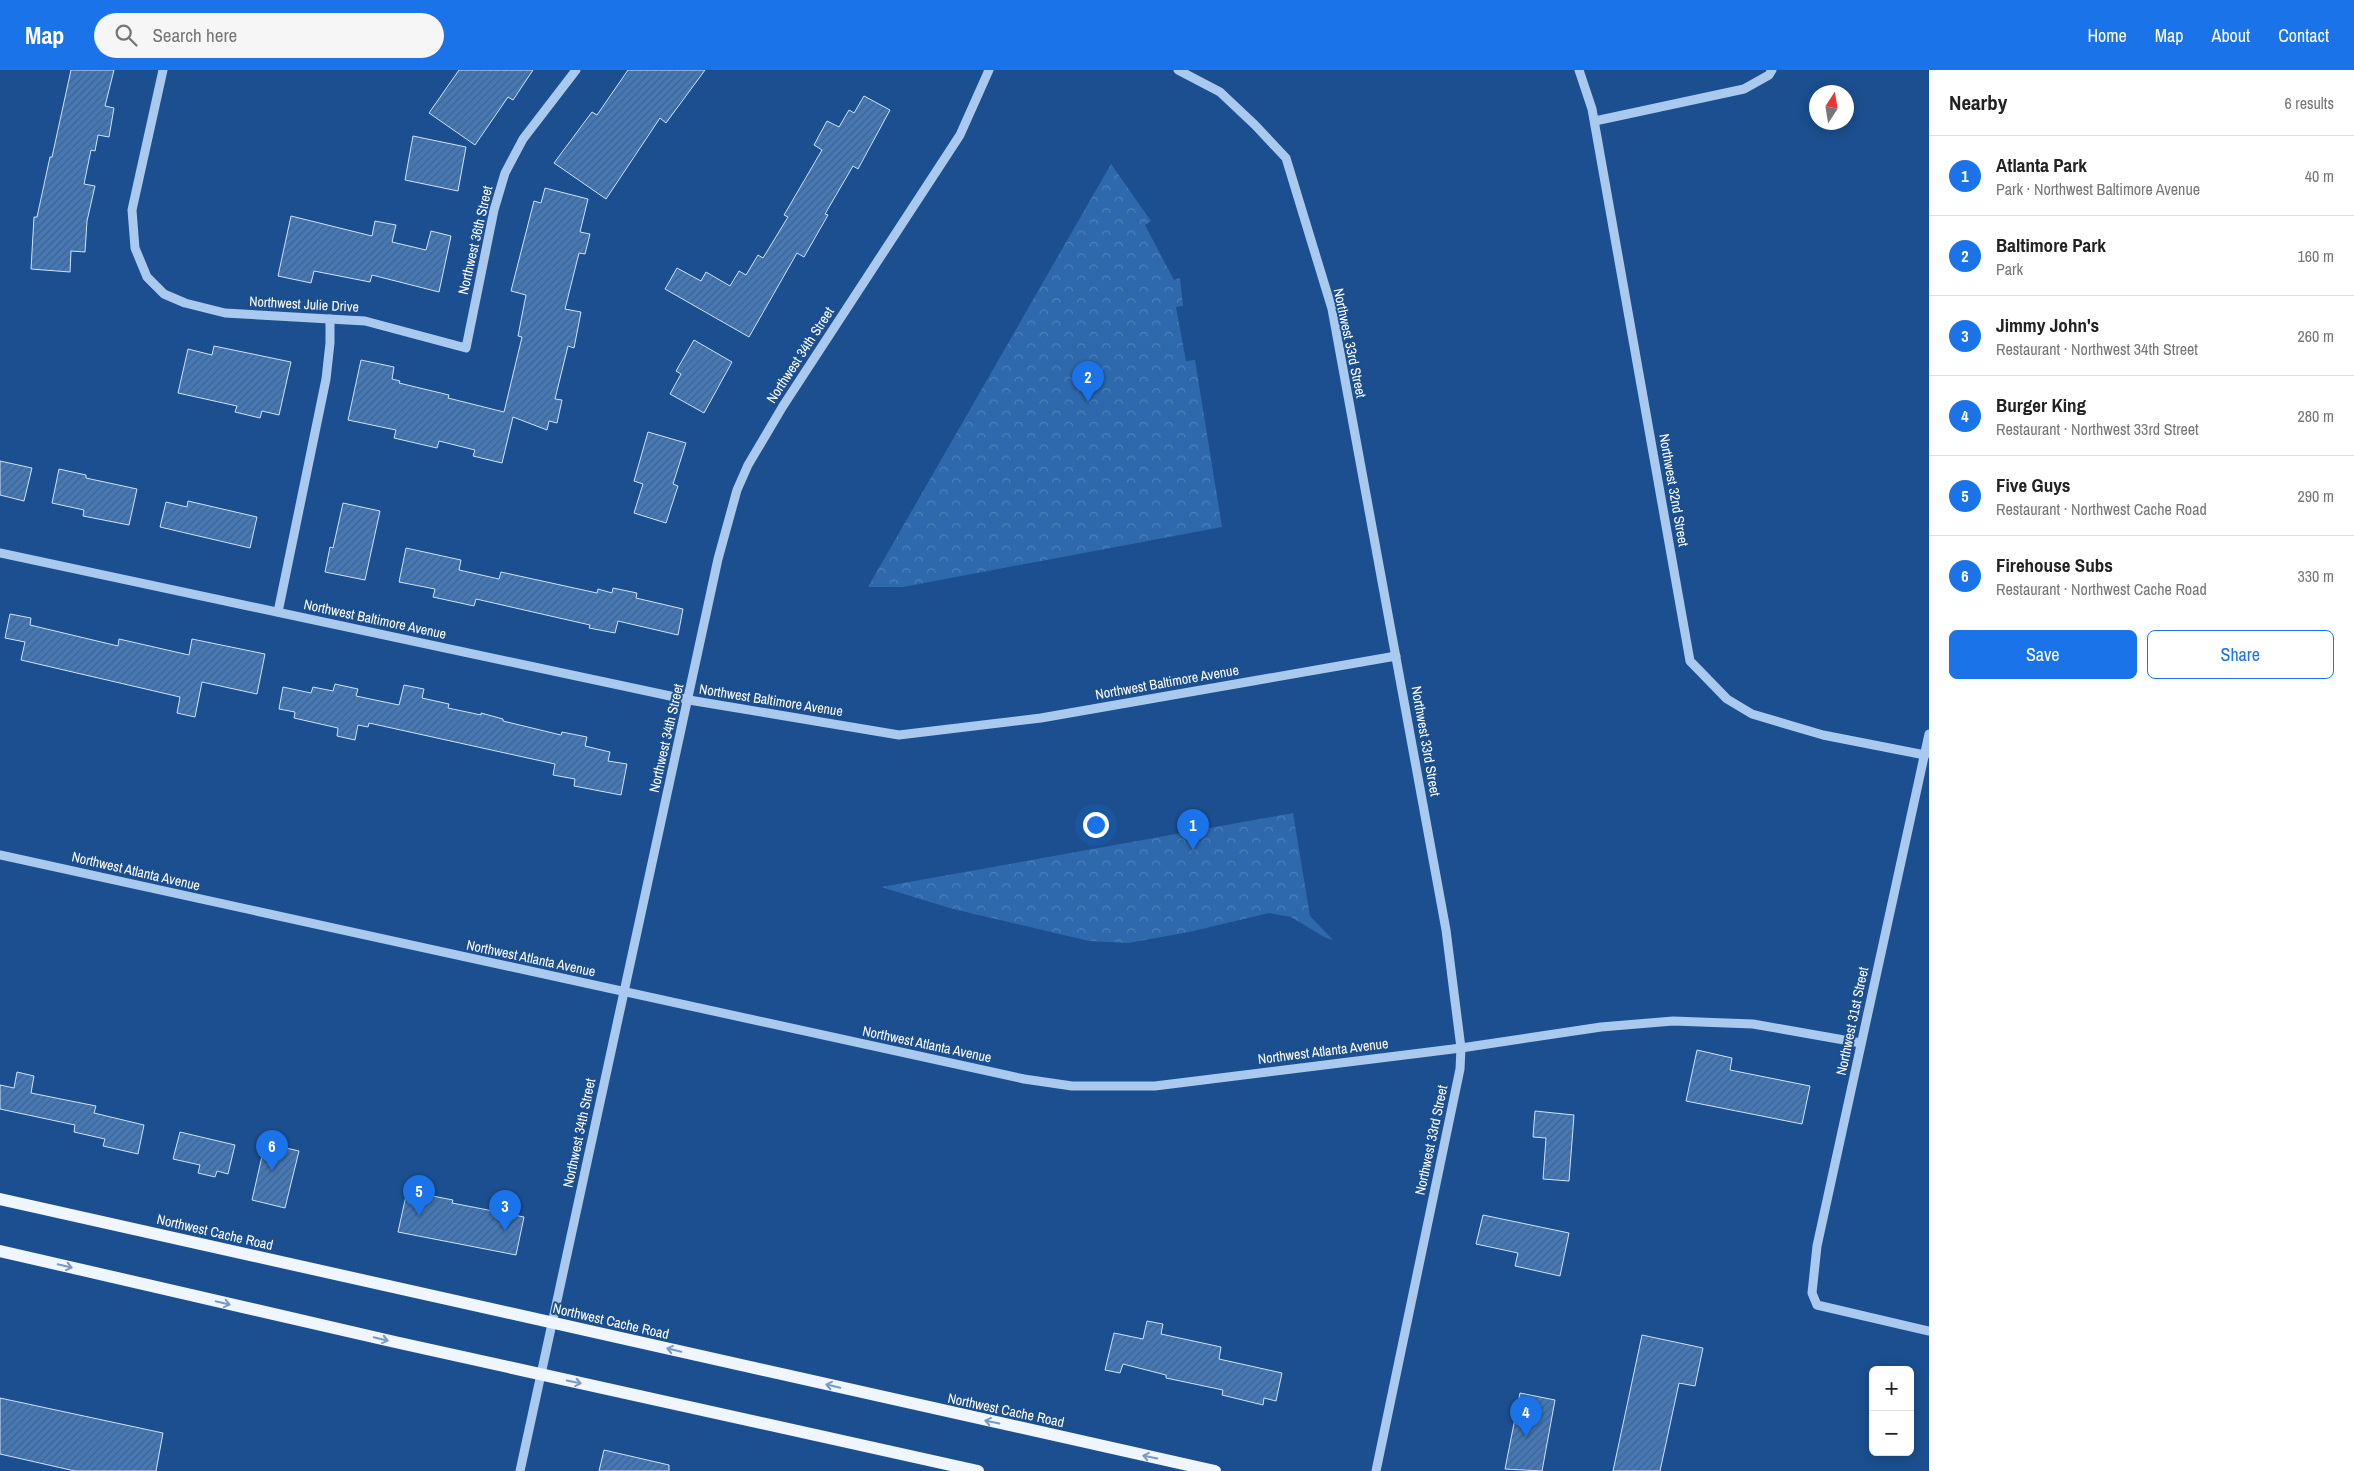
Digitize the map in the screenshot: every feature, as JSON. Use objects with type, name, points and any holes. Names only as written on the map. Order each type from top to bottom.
[{"type":"main road","name":"Northwest Cache Road","points":[[0,1200],[1215,1471]]},
{"type":"main road","points":[[0,1251],[540,1375],[978,1471]]},
{"type":"street","name":"Northwest Julie Drive","points":[[163,70],[132,210],[135,248],[147,277],[164,294],[185,303],[226,313],[365,321],[466,348]]},
{"type":"street","name":"Northwest 36th Street","points":[[466,348],[494,210],[505,173],[523,139],[576,70]]},
{"type":"street","name":"Northwest 34th Street","points":[[520,1471],[689,700],[718,559],[737,490],[748,465],[783,406],[960,134],[989,70]]},
{"type":"street","name":"Northwest 33rd Street","points":[[1178,70],[1220,92],[1255,124],[1286,158],[1332,309],[1446,930],[1461,1048],[1460,1069],[1376,1471]]},
{"type":"street","name":"Northwest 32nd Street","points":[[1579,70],[1594,121],[1690,661],[1727,699],[1752,714],[1823,735],[1924,755]]},
{"type":"street","points":[[1594,121],[1744,89],[1769,75],[1772,70]]},
{"type":"street","points":[[278,612],[326,379],[330,343],[330,319]]},
{"type":"street","name":"Northwest Baltimore Avenue","points":[[0,553],[689,700],[899,735],[1041,718],[1396,656]]},
{"type":"street","name":"Northwest 31st Street","points":[[1929,734],[1816,1246],[1812,1292],[1817,1305],[1929,1331]]},
{"type":"street","name":"Northwest Atlanta Avenue","points":[[0,855],[1024,1079],[1072,1086],[1155,1086],[1461,1048],[1601,1027],[1673,1021],[1753,1024],[1861,1043]]},
{"type":"green space","points":[[1111,164],[1151,221],[1145,225],[1174,280],[1180,278],[1183,306],[1176,307],[1186,361],[1195,360],[1222,527],[903,587],[868,587]]},
{"type":"green space","points":[[1293,813],[1310,916],[1333,940],[1326,938],[1291,917],[1269,913],[1189,932],[1128,943],[1089,941],[953,909],[881,887]]},
{"type":"building","points":[[71,70],[114,70],[105,106],[114,108],[109,137],[98,135],[95,151],[91,150],[84,184],[95,186],[87,221],[85,252],[71,251],[70,272],[31,269],[34,217],[37,217]]},
{"type":"building","points":[[459,70],[533,70],[513,100],[508,97],[475,145],[429,113]]},
{"type":"building","points":[[628,70],[705,70],[666,123],[660,118],[606,199],[554,163],[592,112],[597,115]]},
{"type":"building","points":[[864,96],[890,110],[858,169],[853,166],[825,214],[828,215],[804,257],[797,253],[749,337],[665,289],[677,268],[701,281],[706,272],[730,286],[739,271],[746,275],[758,255],[763,258],[788,217],[784,215],[822,150],[814,145],[827,121],[839,127],[849,110],[854,113]]},
{"type":"building","points":[[413,136],[466,147],[458,191],[405,180]]},
{"type":"building","points":[[545,188],[588,199],[580,232],[590,234],[585,254],[579,253],[565,309],[581,312],[574,348],[568,346],[555,399],[562,400],[557,423],[549,421],[547,430],[513,417],[502,463],[473,456],[475,450],[439,441],[437,448],[394,438],[396,430],[348,420],[361,360],[394,367],[392,379],[400,381],[399,383],[449,395],[448,398],[504,412],[522,337],[518,336],[526,295],[511,291],[534,201],[541,203]]},
{"type":"building","points":[[291,216],[372,236],[375,221],[396,225],[392,242],[426,250],[431,231],[451,236],[439,292],[372,275],[370,282],[314,271],[311,283],[278,276]]},
{"type":"building","points":[[694,340],[732,362],[704,413],[670,394],[681,374],[676,371]]},
{"type":"building","points":[[214,346],[291,362],[279,415],[262,411],[260,418],[235,412],[237,406],[178,393],[188,349],[212,355]]},
{"type":"building","points":[[648,432],[686,443],[673,484],[678,486],[666,523],[634,513],[643,484],[634,481]]},
{"type":"building","points":[[0,461],[32,468],[24,501],[0,495]]},
{"type":"building","points":[[59,469],[86,475],[86,478],[137,489],[129,525],[83,516],[84,510],[52,503]]},
{"type":"building","points":[[188,501],[257,517],[250,548],[160,527],[166,502],[187,507]]},
{"type":"building","points":[[343,503],[380,511],[365,580],[325,572],[330,547],[333,548]]},
{"type":"building","points":[[406,548],[461,560],[459,570],[499,579],[501,572],[597,593],[598,589],[612,593],[613,588],[637,593],[636,598],[683,609],[678,635],[618,621],[615,633],[589,628],[590,625],[476,599],[474,606],[433,597],[435,589],[399,582]]},
{"type":"building","points":[[10,614],[31,618],[30,625],[118,646],[119,639],[189,655],[192,639],[265,654],[257,694],[202,682],[195,717],[177,713],[180,697],[21,660],[25,642],[5,638]]},
{"type":"building","points":[[335,684],[358,689],[356,696],[399,705],[404,685],[424,689],[422,698],[449,704],[448,708],[481,715],[481,713],[503,719],[503,721],[561,735],[562,732],[587,737],[585,746],[610,752],[608,761],[627,764],[621,795],[574,786],[575,779],[553,775],[555,764],[369,723],[368,727],[358,725],[355,740],[337,736],[338,728],[294,718],[295,712],[279,709],[283,687],[311,693],[313,687],[333,691]]},
{"type":"building","points":[[1697,1050],[1732,1058],[1730,1070],[1810,1086],[1802,1124],[1686,1101]]},
{"type":"building","points":[[17,1072],[34,1076],[31,1093],[96,1106],[94,1113],[144,1125],[138,1154],[103,1146],[105,1139],[74,1132],[75,1125],[0,1109],[0,1085],[14,1088]]},
{"type":"building","points":[[1535,1111],[1574,1115],[1569,1181],[1543,1179],[1546,1138],[1533,1137]]},
{"type":"building","points":[[180,1132],[235,1145],[228,1174],[217,1171],[215,1177],[198,1173],[200,1165],[173,1159]]},
{"type":"building","points":[[265,1143],[299,1151],[285,1208],[252,1200]]},
{"type":"building","points":[[407,1191],[453,1200],[452,1203],[524,1217],[516,1255],[398,1232]]},
{"type":"building","points":[[1483,1215],[1569,1233],[1560,1276],[1515,1266],[1518,1253],[1476,1244]]},
{"type":"building","points":[[1147,1321],[1163,1324],[1161,1334],[1221,1347],[1219,1359],[1282,1373],[1276,1401],[1264,1398],[1263,1405],[1222,1395],[1223,1390],[1166,1378],[1166,1375],[1123,1364],[1120,1373],[1105,1370],[1114,1333],[1143,1339]]},
{"type":"building","points":[[1642,1335],[1703,1348],[1695,1386],[1679,1383],[1660,1471],[1613,1471]]},
{"type":"building","points":[[1520,1393],[1555,1400],[1542,1471],[1505,1469]]},
{"type":"building","points":[[0,1398],[163,1433],[156,1471],[75,1471],[0,1454]]},
{"type":"building","points":[[604,1450],[669,1465],[669,1471],[599,1471]]},
{"type":"place","name":"Baltimore Park","points":[[1088,402]]},
{"type":"place","name":"Atlanta Park","points":[[1193,850]]},
{"type":"place","name":"Firehouse Subs","points":[[272,1171]]},
{"type":"place","name":"Five Guys","points":[[419,1216]]},
{"type":"place","name":"Jimmy John's","points":[[505,1231]]},
{"type":"place","name":"Burger King","points":[[1526,1437]]}]
